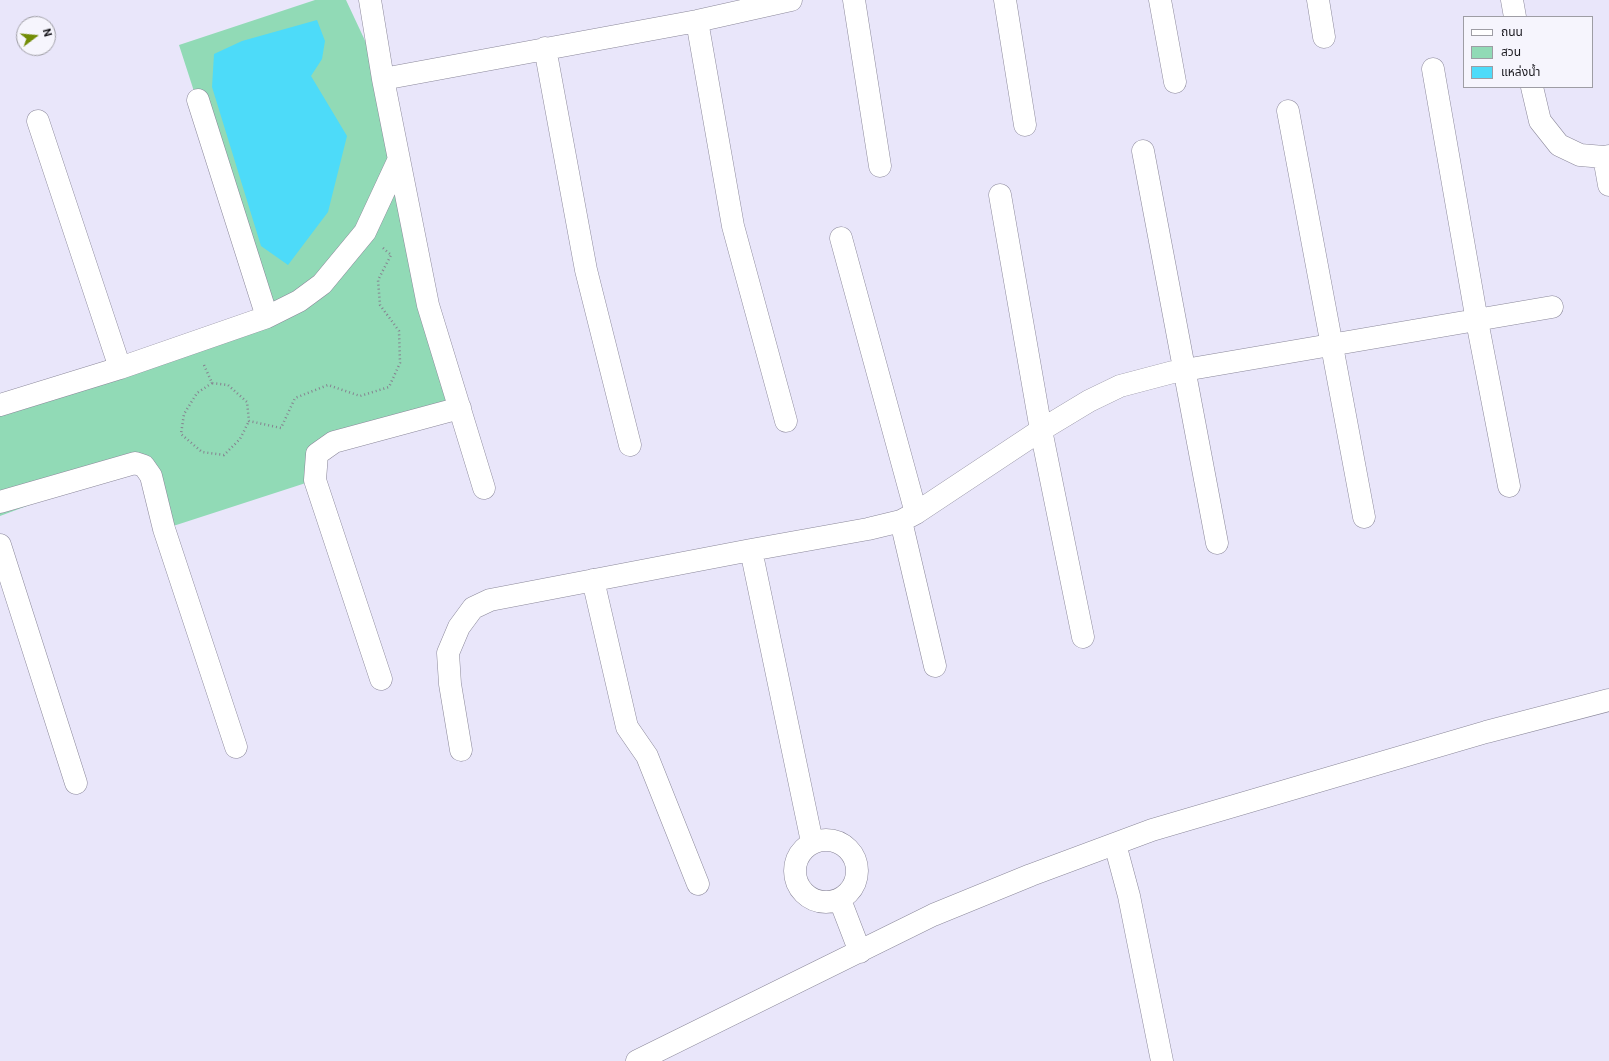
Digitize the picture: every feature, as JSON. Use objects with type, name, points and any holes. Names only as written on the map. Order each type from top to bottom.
[{"type":"street","points":[[370,0],[383,79],[428,305],[484,488]]},
{"type":"street","points":[[383,79],[697,21],[790,0]]},
{"type":"street","points":[[854,0],[880,166]]},
{"type":"street","points":[[1005,0],[1025,125]]},
{"type":"street","points":[[1160,0],[1175,82]]},
{"type":"street","points":[[1318,0],[1324,37]]},
{"type":"street","points":[[1512,0],[1515,16]]},
{"type":"street","points":[[697,21],[733,226],[786,421]]},
{"type":"street","points":[[545,48],[586,270],[630,445]]},
{"type":"street","points":[[1433,69],[1477,321],[1509,486]]},
{"type":"street","points":[[1532,88],[1540,121],[1559,145],[1580,155],[1607,157],[1609,186]]},
{"type":"street","points":[[198,100],[267,317]]},
{"type":"street","points":[[1288,111],[1364,517]]},
{"type":"street","points":[[38,121],[120,368]]},
{"type":"street","points":[[1143,151],[1218,543]]},
{"type":"street","points":[[0,405],[120,368],[267,317],[299,302],[322,284],[365,232],[399,159]]},
{"type":"street","points":[[1000,195],[1041,430],[1083,637]]},
{"type":"street","points":[[841,238],[908,517],[935,666]]},
{"type":"street","points":[[461,750],[450,684],[448,653],[459,627],[473,608],[490,600],[868,529],[908,517],[1041,430],[1089,401],[1120,386],[1185,370],[1552,307]]},
{"type":"street","points":[[381,679],[315,480],[317,454],[334,442],[460,408]]},
{"type":"street","points":[[0,502],[135,463],[144,466],[151,476],[164,529],[236,747]]},
{"type":"street","points":[[0,545],[76,783]]},
{"type":"street","points":[[751,550],[812,842]]},
{"type":"street","points":[[593,580],[627,727],[647,756],[698,884]]},
{"type":"street","points":[[637,1061],[860,952],[932,915],[1152,830],[1463,739],[1609,700]]},
{"type":"street","points":[[828,838],[844,844],[854,857],[858,873],[853,889],[840,900],[824,903],[808,898],[797,885],[794,868],[800,852],[812,842],[828,838]]},
{"type":"street","points":[[1115,844],[1130,896],[1162,1061]]},
{"type":"street","points":[[840,900],[860,952]]},
{"type":"path","points":[[249,421],[281,428],[295,398],[328,385],[360,396],[389,387],[400,363],[399,331],[380,305],[378,280],[391,255]]},
{"type":"path","points":[[195,342],[212,383]]},
{"type":"path","points":[[212,383],[228,385],[247,402],[249,421],[240,439],[224,455],[202,452],[181,434],[184,414],[197,393],[212,383]]},
{"type":"green space","points":[[315,0],[346,0],[383,79],[460,408],[306,454],[315,480],[164,529],[142,463],[0,516],[0,405],[267,317],[179,45]]},
{"type":"water","points":[[317,20],[325,41],[322,59],[311,76],[347,136],[328,212],[288,265],[261,246],[212,87],[214,54],[242,41]]}]
